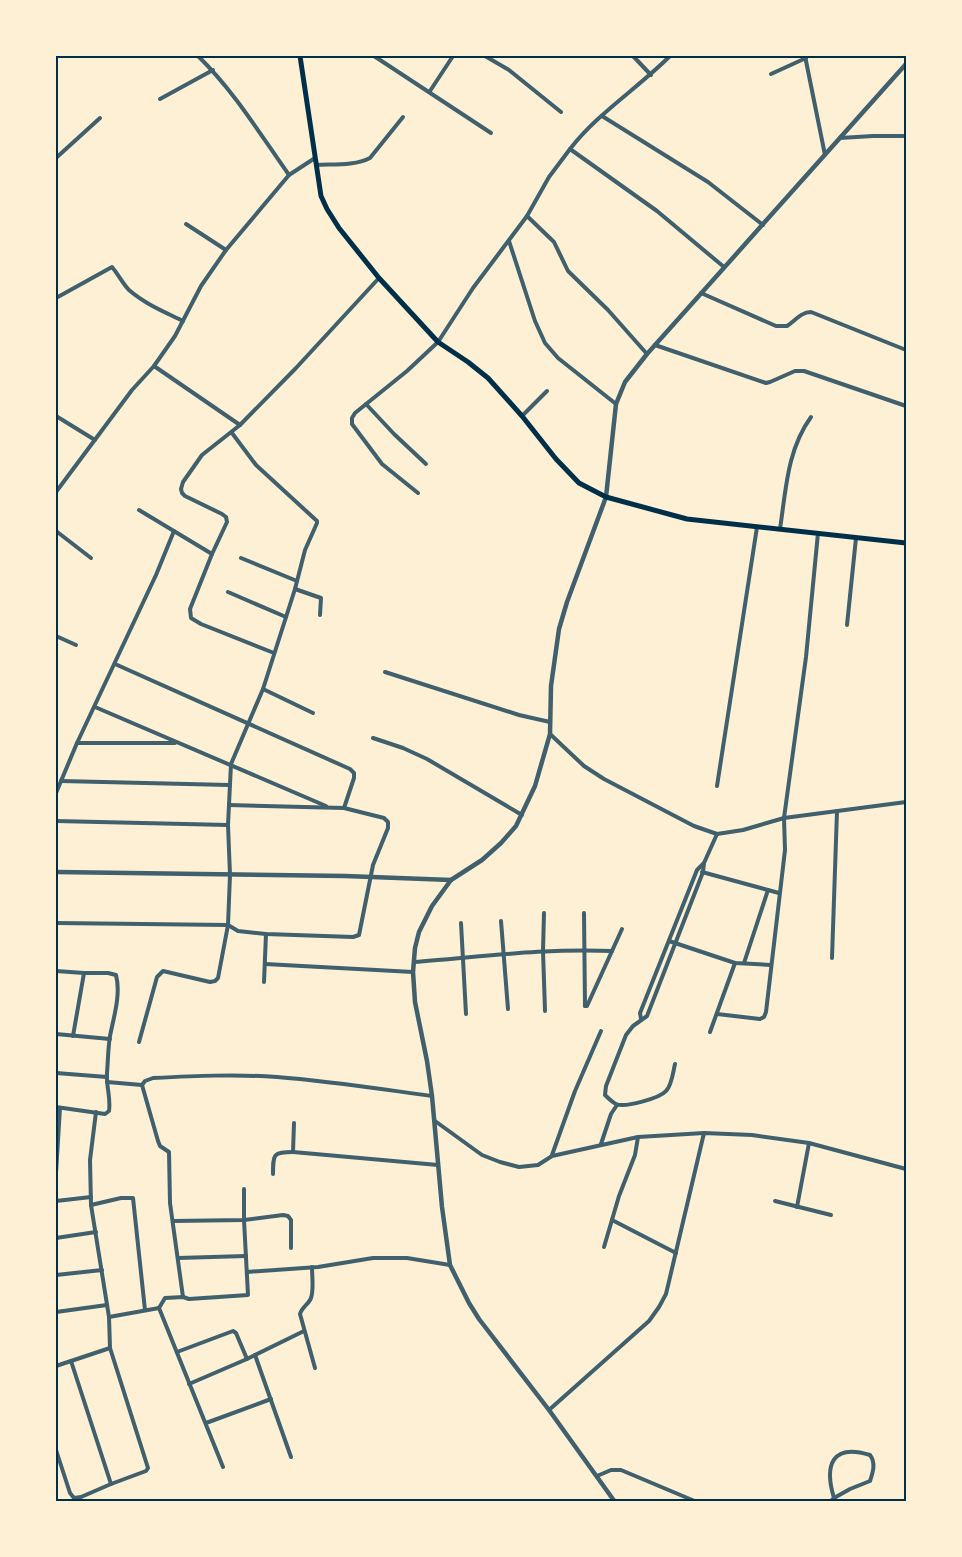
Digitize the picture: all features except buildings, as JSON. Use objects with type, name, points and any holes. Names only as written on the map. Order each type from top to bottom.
[{"type":"main road","points":[[300,56],[321,196],[339,228],[379,278],[438,342],[488,378],[579,483],[606,497],[687,519],[906,543]]},
{"type":"street","points":[[198,56],[234,95],[289,175]]},
{"type":"street","points":[[374,56],[491,133]]},
{"type":"street","points":[[430,92],[453,56]]},
{"type":"street","points":[[485,56],[508,70],[561,112]]},
{"type":"street","points":[[633,56],[651,75]]},
{"type":"street","points":[[418,493],[382,464],[352,424],[354,415],[438,342],[473,288],[526,216],[549,177],[581,135],[670,56]]},
{"type":"street","points":[[771,74],[806,57],[825,155]]},
{"type":"street","points":[[615,1502],[549,1410],[479,1319],[450,1265],[432,1096],[413,972],[419,932],[432,906],[451,880],[482,860],[516,826],[535,786],[550,734],[551,686],[559,628],[606,497],[616,404],[626,382],[646,354],[906,63]]},
{"type":"street","points":[[160,99],[213,70]]},
{"type":"street","points":[[602,116],[708,182],[763,225]]},
{"type":"street","points":[[56,492],[132,390],[154,366],[175,336],[201,286],[226,250],[289,175],[316,161],[359,162],[370,158],[403,117]]},
{"type":"street","points":[[56,158],[100,118]]},
{"type":"street","points":[[840,138],[906,136]]},
{"type":"street","points":[[570,149],[657,211],[724,267]]},
{"type":"street","points":[[526,216],[554,242],[568,271],[608,310],[646,354]]},
{"type":"street","points":[[186,224],[226,250]]},
{"type":"street","points":[[508,240],[535,321],[546,343],[558,358],[616,404]]},
{"type":"street","points":[[56,298],[112,267],[138,297],[183,321]]},
{"type":"street","points":[[274,653],[191,618],[190,609],[227,522],[226,517],[222,514],[185,496],[181,489],[183,482],[202,455],[240,425],[379,278]]},
{"type":"street","points":[[701,293],[776,326],[788,326],[805,312],[811,312],[906,350]]},
{"type":"street","points":[[655,345],[762,382],[770,382],[795,371],[804,371],[906,406]]},
{"type":"street","points":[[154,366],[240,425]]},
{"type":"street","points":[[522,416],[548,391]]},
{"type":"street","points":[[366,404],[426,464]]},
{"type":"street","points":[[56,416],[94,440]]},
{"type":"street","points":[[780,529],[791,460],[798,440],[812,417]]},
{"type":"street","points":[[139,1042],[160,973],[163,971],[210,982],[218,978],[228,925],[230,875],[228,825],[231,764],[263,689],[305,550],[317,525],[316,520],[256,465],[232,433]]},
{"type":"street","points":[[139,510],[212,554]]},
{"type":"street","points":[[717,786],[757,526]]},
{"type":"street","points":[[56,531],[91,558]]},
{"type":"street","points":[[56,793],[174,531]]},
{"type":"street","points":[[717,1014],[760,1019],[764,1017],[785,850],[784,818],[806,657],[818,533]]},
{"type":"street","points":[[847,626],[856,537]]},
{"type":"street","points":[[241,558],[297,581]]},
{"type":"street","points":[[295,589],[321,598],[320,615]]},
{"type":"street","points":[[228,592],[286,617]]},
{"type":"street","points":[[56,636],[76,645]]},
{"type":"street","points":[[115,664],[350,769],[354,773],[354,778],[344,808]]},
{"type":"street","points":[[385,672],[519,715],[550,722]]},
{"type":"street","points":[[263,689],[313,713]]},
{"type":"street","points":[[95,706],[329,807]]},
{"type":"street","points":[[550,734],[584,766],[604,778],[694,826],[717,834],[743,830],[784,818],[906,802]]},
{"type":"street","points":[[373,738],[427,759],[522,815]]},
{"type":"street","points":[[77,743],[179,743]]},
{"type":"street","points":[[61,781],[229,784]]},
{"type":"street","points":[[56,923],[228,925],[238,931],[266,934],[359,935],[370,877],[388,828],[388,822],[384,818],[344,808],[229,805]]},
{"type":"street","points":[[831,958],[837,811]]},
{"type":"street","points":[[56,821],[228,825]]},
{"type":"street","points":[[675,1064],[665,1093],[625,1105],[617,1105],[605,1095],[606,1086],[626,1035],[633,1026],[647,1016],[717,834]]},
{"type":"street","points":[[641,1020],[640,1013],[697,870],[704,863]]},
{"type":"street","points":[[697,870],[779,893]]},
{"type":"street","points":[[56,872],[451,880]]},
{"type":"street","points":[[744,964],[768,890]]},
{"type":"street","points":[[584,913],[585,1006],[622,929]]},
{"type":"street","points":[[544,914],[545,1011]]},
{"type":"street","points":[[501,921],[508,1008]]},
{"type":"street","points":[[461,923],[466,1014]]},
{"type":"street","points":[[264,982],[266,934]]},
{"type":"street","points":[[669,941],[735,963],[771,965]]},
{"type":"street","points":[[414,962],[543,951],[612,951]]},
{"type":"street","points":[[710,1032],[735,963]]},
{"type":"street","points":[[265,964],[413,972]]},
{"type":"street","points":[[56,970],[108,973],[116,975],[118,982],[107,1080],[109,1111],[105,1114],[58,1108],[56,1173]]},
{"type":"street","points":[[73,1036],[84,973]]},
{"type":"street","points":[[552,1156],[575,1091],[601,1030]]},
{"type":"street","points":[[56,1034],[110,1039]]},
{"type":"street","points":[[56,1073],[142,1085]]},
{"type":"street","points":[[142,1085],[153,1078],[275,1077],[350,1084],[432,1096]]},
{"type":"street","points":[[142,1085],[160,1146],[169,1152],[173,1221],[183,1297]]},
{"type":"street","points":[[601,1144],[610,1114],[617,1105]]},
{"type":"street","points":[[56,1450],[70,1493],[74,1498],[146,1471],[148,1467],[110,1348],[110,1317],[91,1205],[90,1160],[96,1112]]},
{"type":"street","points":[[434,1121],[482,1155],[519,1167],[538,1165],[552,1156],[638,1137],[704,1133],[752,1135],[809,1143],[906,1169]]},
{"type":"street","points":[[293,1152],[294,1123]]},
{"type":"street","points":[[549,1410],[650,1321],[659,1307],[666,1294],[704,1133]]},
{"type":"street","points":[[604,1247],[619,1196],[635,1155],[638,1137]]},
{"type":"street","points":[[796,1207],[809,1143]]},
{"type":"street","points":[[273,1173],[273,1158],[278,1152],[438,1165]]},
{"type":"street","points":[[159,1308],[165,1298],[189,1299],[248,1295],[244,1189]]},
{"type":"street","points":[[56,1201],[91,1197]]},
{"type":"street","points":[[91,1205],[121,1198],[133,1198],[145,1310]]},
{"type":"street","points":[[775,1201],[831,1215]]},
{"type":"street","points":[[173,1221],[244,1220],[288,1216],[291,1220],[291,1248]]},
{"type":"street","points":[[612,1220],[676,1253]]},
{"type":"street","points":[[56,1238],[96,1232]]},
{"type":"street","points":[[178,1258],[246,1256]]},
{"type":"street","points":[[247,1272],[312,1268],[372,1258],[407,1258],[450,1265]]},
{"type":"street","points":[[312,1268],[312,1295],[300,1314],[315,1368]]},
{"type":"street","points":[[56,1275],[102,1270]]},
{"type":"street","points":[[56,1312],[107,1305]]},
{"type":"street","points":[[110,1317],[159,1308]]},
{"type":"street","points":[[159,1308],[223,1467]]},
{"type":"street","points":[[177,1352],[233,1331],[247,1359]]},
{"type":"street","points":[[189,1384],[304,1331]]},
{"type":"street","points":[[56,1366],[110,1348]]},
{"type":"street","points":[[255,1355],[291,1457]]},
{"type":"street","points":[[71,1361],[111,1484]]},
{"type":"street","points":[[206,1423],[271,1399]]},
{"type":"street","points":[[851,1451],[870,1455],[874,1460],[870,1481],[832,1500],[830,1475],[832,1461],[842,1452],[851,1451]]},
{"type":"street","points":[[597,1476],[611,1470],[621,1470],[697,1502]]}]
